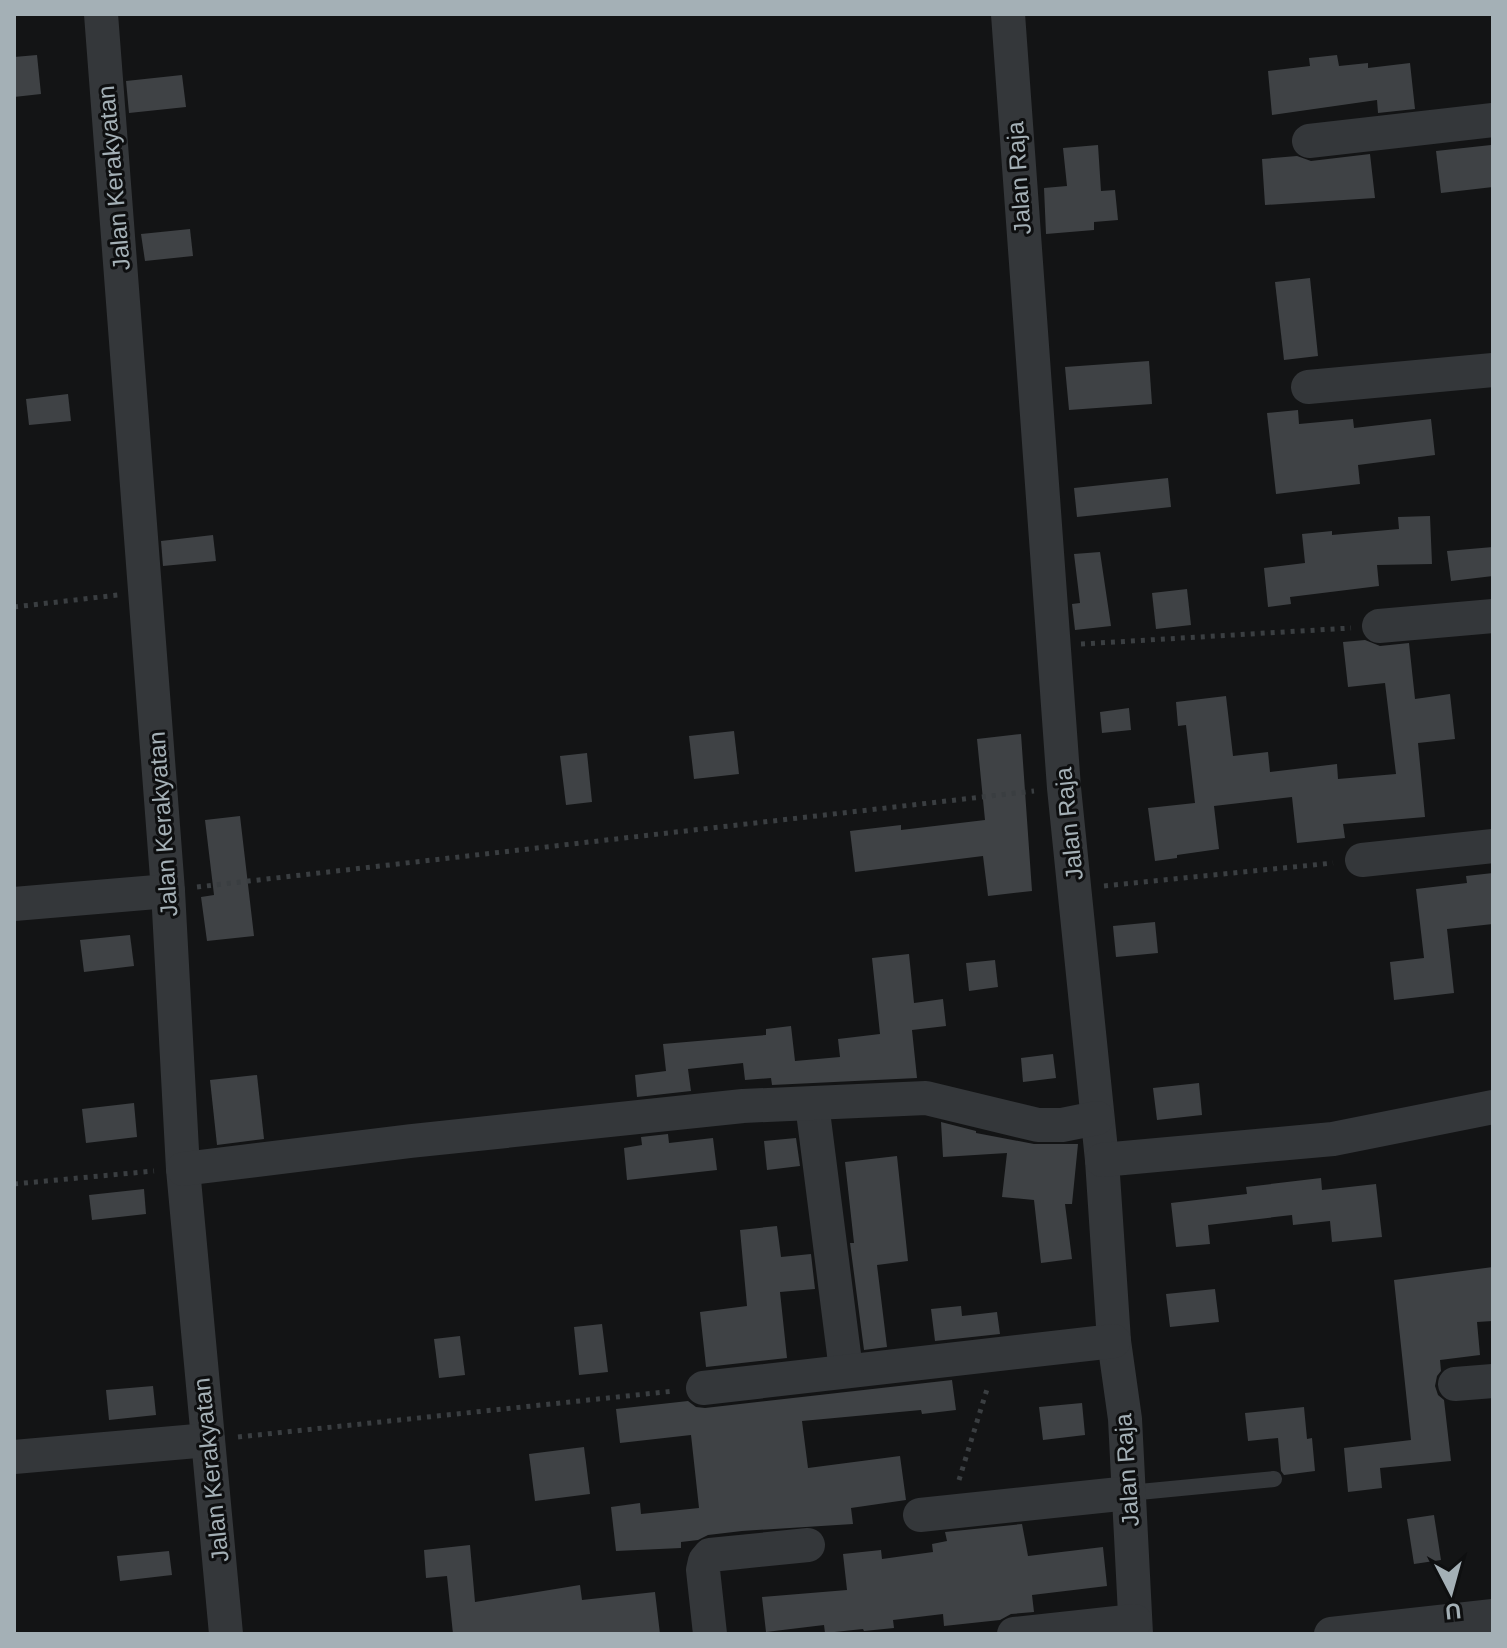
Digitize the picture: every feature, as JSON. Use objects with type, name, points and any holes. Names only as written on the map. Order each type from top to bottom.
[{"type":"street","name":"Jalan Kerakyatan","points":[[101,14],[168,891],[183,1169],[226,1634]]},
{"type":"street","name":"Jalan Raja","points":[[1008,14],[1052,645],[1102,1160],[1114,1341],[1125,1419],[1135,1628]]},
{"type":"street","points":[[1309,141],[1493,120]]},
{"type":"street","points":[[1308,387],[1493,370]]},
{"type":"street","points":[[1379,626],[1493,616]]},
{"type":"street","points":[[1362,860],[1493,846]]},
{"type":"street","points":[[14,904],[168,891]]},
{"type":"street","points":[[183,1169],[712,1109],[926,1098],[1038,1125],[1062,1125],[1097,1118]]},
{"type":"street","points":[[812,1104],[846,1370]]},
{"type":"street","points":[[1102,1160],[1333,1139],[1493,1107]]},
{"type":"street","points":[[703,1388],[1114,1341]]},
{"type":"street","points":[[1455,1384],[1493,1381]]},
{"type":"street","points":[[14,1457],[208,1440]]},
{"type":"street","points":[[920,1515],[1129,1493]]},
{"type":"street","points":[[710,1634],[703,1570],[710,1555],[808,1545]]},
{"type":"street","points":[[1331,1634],[1493,1616]]},
{"type":"street","points":[[1014,1634],[1135,1628]]},
{"type":"lane","points":[[1129,1493],[1274,1479]]},
{"type":"path","points":[[14,607],[146,592]]},
{"type":"path","points":[[1052,645],[1379,626]]},
{"type":"path","points":[[168,891],[1064,788]]},
{"type":"path","points":[[1076,889],[1362,860]]},
{"type":"path","points":[[14,1184],[183,1169]]},
{"type":"path","points":[[920,1515],[943,1503],[959,1480],[997,1354]]},
{"type":"path","points":[[208,1440],[703,1388]]},
{"type":"building","points":[[37,55],[41,94],[14,97],[14,57]]},
{"type":"building","points":[[1337,55],[1339,66],[1368,63],[1368,68],[1410,63],[1415,109],[1378,113],[1377,100],[1272,115],[1268,71],[1310,66],[1309,58]]},
{"type":"building","points":[[182,75],[186,107],[129,113],[126,81]]},
{"type":"building","points":[[1098,145],[1101,191],[1115,190],[1118,220],[1094,222],[1094,230],[1046,234],[1044,188],[1067,186],[1063,148]]},
{"type":"building","points":[[1491,145],[1493,187],[1441,193],[1436,151]]},
{"type":"building","points":[[1370,154],[1375,198],[1265,205],[1262,159],[1297,156],[1311,161]]},
{"type":"building","points":[[190,229],[193,256],[145,261],[141,234]]},
{"type":"building","points":[[1310,278],[1318,356],[1284,360],[1275,282]]},
{"type":"building","points":[[1149,361],[1152,404],[1069,410],[1065,367]]},
{"type":"building","points":[[68,394],[71,421],[29,425],[26,399]]},
{"type":"building","points":[[1298,410],[1299,424],[1353,419],[1354,428],[1431,419],[1435,455],[1358,465],[1360,484],[1276,494],[1267,413]]},
{"type":"building","points":[[1168,478],[1171,507],[1077,517],[1074,488]]},
{"type":"building","points":[[1430,516],[1432,564],[1377,565],[1379,586],[1290,597],[1291,604],[1268,607],[1264,568],[1305,563],[1302,534],[1332,531],[1332,535],[1399,529],[1398,517]]},
{"type":"building","points":[[213,535],[216,561],[163,566],[161,541]]},
{"type":"building","points":[[1493,547],[1493,576],[1451,581],[1447,551]]},
{"type":"building","points":[[1100,552],[1111,626],[1075,630],[1072,604],[1080,603],[1074,554]]},
{"type":"building","points":[[1187,589],[1191,625],[1156,629],[1152,593]]},
{"type":"building","points":[[1365,640],[1380,646],[1409,643],[1415,699],[1450,694],[1455,739],[1418,743],[1425,817],[1343,824],[1345,838],[1297,843],[1292,797],[1214,806],[1219,849],[1155,861],[1148,808],[1195,803],[1186,725],[1178,726],[1176,702],[1226,696],[1233,756],[1268,752],[1270,772],[1337,764],[1338,779],[1396,774],[1385,683],[1348,687],[1343,642]]},
{"type":"building","points":[[1129,708],[1131,730],[1102,733],[1100,712]]},
{"type":"building","points":[[734,731],[739,774],[694,779],[689,736]]},
{"type":"building","points":[[1021,734],[1032,891],[988,896],[983,856],[855,872],[850,831],[901,825],[901,830],[985,820],[977,739]]},
{"type":"building","points":[[587,753],[592,802],[566,805],[560,756]]},
{"type":"building","points":[[240,816],[254,936],[207,941],[201,897],[214,895],[205,820]]},
{"type":"building","points":[[1493,873],[1493,924],[1447,929],[1454,993],[1394,1000],[1390,962],[1424,958],[1416,889],[1467,883],[1466,876]]},
{"type":"building","points":[[1155,922],[1158,953],[1116,957],[1113,926]]},
{"type":"building","points":[[130,935],[134,966],[84,972],[80,940]]},
{"type":"building","points":[[909,954],[914,1003],[943,999],[946,1026],[912,1030],[917,1078],[772,1085],[771,1078],[745,1080],[743,1063],[688,1069],[691,1091],[637,1097],[635,1075],[666,1071],[663,1044],[766,1035],[766,1029],[791,1026],[795,1061],[840,1057],[838,1039],[880,1034],[872,958]]},
{"type":"building","points":[[995,960],[998,987],[969,991],[966,963]]},
{"type":"building","points":[[1053,1054],[1056,1078],[1023,1082],[1021,1058]]},
{"type":"building","points":[[257,1075],[264,1139],[217,1145],[210,1080]]},
{"type":"building","points":[[1199,1083],[1202,1115],[1157,1120],[1153,1088]]},
{"type":"building","points":[[134,1103],[137,1137],[86,1143],[82,1109]]},
{"type":"building","points":[[941,1122],[976,1133],[1034,1144],[1078,1144],[1072,1204],[1065,1204],[1072,1259],[1041,1263],[1034,1200],[1002,1197],[1007,1153],[943,1157]]},
{"type":"building","points":[[668,1134],[669,1143],[713,1138],[717,1170],[627,1180],[624,1148],[642,1145],[641,1137]]},
{"type":"building","points":[[796,1138],[800,1166],[767,1170],[764,1141]]},
{"type":"building","points":[[897,1156],[908,1261],[877,1265],[887,1347],[864,1350],[850,1243],[854,1243],[845,1162]]},
{"type":"building","points":[[1321,1178],[1322,1190],[1376,1184],[1382,1237],[1332,1242],[1330,1221],[1293,1225],[1292,1215],[1208,1225],[1210,1244],[1176,1247],[1171,1203],[1247,1194],[1246,1187]]},
{"type":"building","points":[[144,1189],[146,1214],[92,1220],[89,1195]]},
{"type":"building","points":[[777,1226],[781,1257],[811,1254],[815,1289],[780,1292],[787,1358],[706,1367],[700,1312],[747,1306],[740,1230]]},
{"type":"building","points":[[1493,1267],[1493,1321],[1477,1322],[1480,1355],[1440,1360],[1441,1371],[1435,1386],[1444,1400],[1451,1461],[1380,1468],[1382,1488],[1348,1492],[1344,1448],[1411,1440],[1394,1280]]},
{"type":"building","points":[[1215,1289],[1219,1322],[1170,1327],[1166,1294]]},
{"type":"building","points":[[961,1306],[962,1316],[997,1312],[1000,1334],[935,1341],[931,1309]]},
{"type":"building","points":[[602,1324],[608,1372],[579,1375],[574,1327]]},
{"type":"building","points":[[460,1336],[465,1375],[439,1378],[434,1339]]},
{"type":"building","points":[[952,1380],[956,1410],[922,1414],[921,1410],[802,1421],[808,1468],[900,1456],[906,1500],[851,1508],[853,1524],[742,1531],[681,1542],[681,1548],[616,1551],[611,1507],[640,1503],[641,1514],[699,1508],[691,1435],[620,1443],[616,1409],[688,1401],[696,1407],[705,1408]]},
{"type":"building","points":[[153,1386],[156,1415],[109,1420],[106,1390]]},
{"type":"building","points":[[1082,1403],[1085,1435],[1043,1440],[1039,1407]]},
{"type":"building","points":[[1304,1407],[1307,1439],[1312,1438],[1315,1471],[1284,1475],[1278,1438],[1248,1441],[1245,1413]]},
{"type":"building","points":[[584,1447],[590,1494],[535,1501],[529,1454]]},
{"type":"building","points":[[1434,1515],[1441,1560],[1414,1564],[1407,1519]]},
{"type":"building","points":[[1022,1524],[1028,1556],[1103,1547],[1107,1586],[1032,1595],[1034,1612],[1011,1614],[1000,1620],[944,1626],[943,1614],[893,1620],[894,1628],[825,1633],[824,1625],[766,1632],[762,1597],[847,1590],[843,1554],[881,1550],[882,1559],[933,1552],[932,1544],[947,1541],[945,1532]]},
{"type":"building","points":[[470,1545],[475,1602],[580,1585],[582,1600],[655,1592],[660,1634],[453,1634],[447,1576],[426,1578],[424,1550]]},
{"type":"building","points":[[169,1551],[172,1575],[120,1581],[117,1556]]}]
